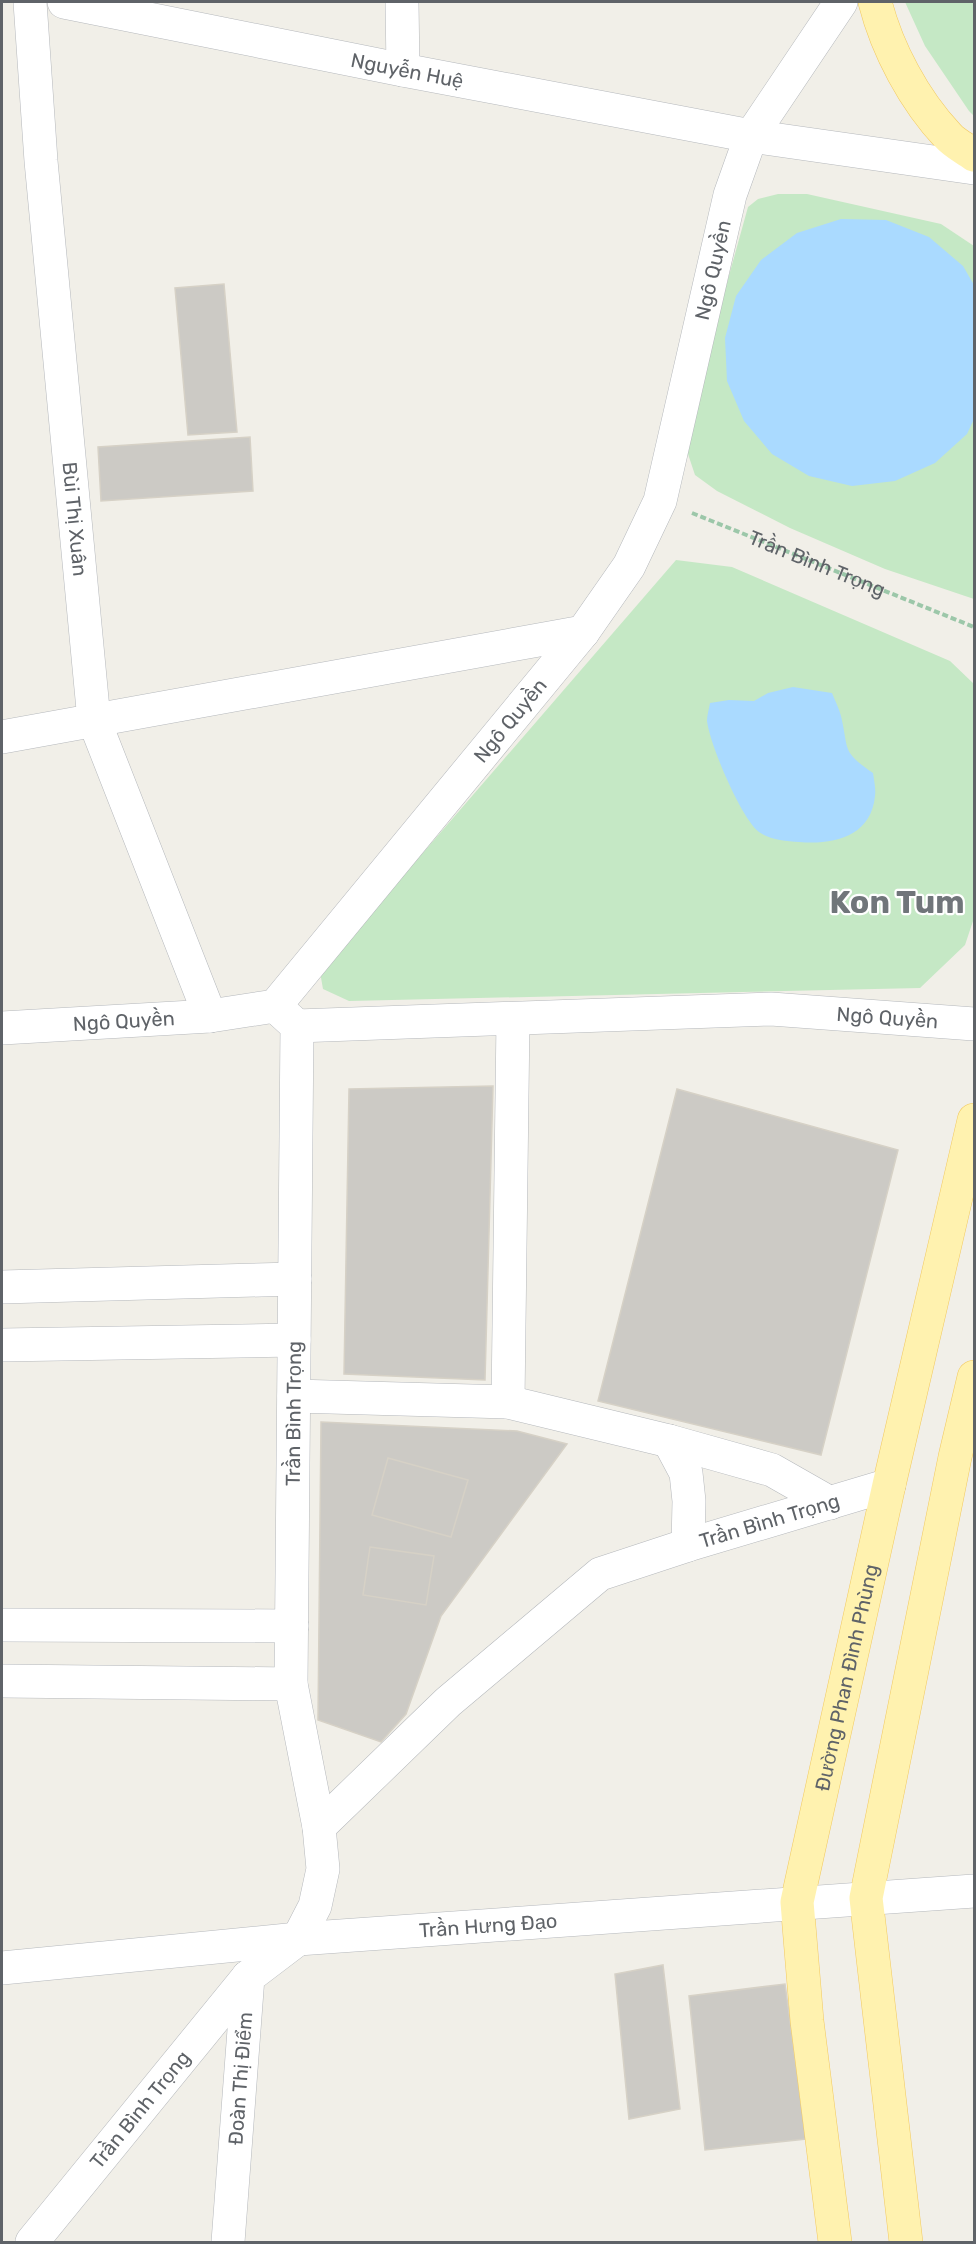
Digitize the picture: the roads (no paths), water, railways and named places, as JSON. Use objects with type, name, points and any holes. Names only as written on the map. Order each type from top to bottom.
[{"type":"main road","points":[[875,2],[896,56],[920,102],[949,138],[975,155]]},
{"type":"main road","name":"Đường Phan Đình Phùng","points":[[835,2242],[807,2021],[797,1902],[889,1485],[975,1120]]},
{"type":"main road","points":[[906,2242],[866,1898],[955,1457],[975,1377]]},
{"type":"street","name":"Bùi Thị Xuân","points":[[30,2],[42,173],[94,720],[210,1016]]},
{"type":"street","name":"Nguyễn Huệ","points":[[64,2],[403,70],[751,136],[975,168]]},
{"type":"street","points":[[402,2],[403,70]]},
{"type":"street","name":"Ngô Quyền","points":[[286,1016],[583,632],[629,566],[660,501],[730,195],[751,136],[841,2]]},
{"type":"street","points":[[2,737],[583,632]]},
{"type":"street","name":"Ngô Quyền","points":[[2,1028],[210,1016],[513,1019],[771,1009],[975,1024]]},
{"type":"street","name":"Trần Bình Trọng","points":[[286,1016],[295,1279],[291,1684],[319,1827],[323,1869],[315,1906],[298,1939]]},
{"type":"street","points":[[508,1402],[513,1019]]},
{"type":"street","points":[[2,1287],[295,1279]]},
{"type":"street","points":[[2,1345],[294,1340]]},
{"type":"street","points":[[294,1396],[508,1402],[669,1441],[772,1470],[831,1503]]},
{"type":"street","points":[[669,1441],[687,1473],[688,1545]]},
{"type":"street","name":"Trần Bình Trọng","points":[[319,1827],[448,1702],[600,1574],[688,1545],[889,1485]]},
{"type":"street","points":[[2,1625],[292,1626]]},
{"type":"street","points":[[2,1681],[291,1684]]},
{"type":"street","name":"Trần Hưng Đạo","points":[[2,1968],[298,1939],[975,1891]]},
{"type":"street","points":[[248,1977],[298,1939]]},
{"type":"street","name":"Trần Bình Trọng","points":[[32,2242],[248,1977]]},
{"type":"street","name":"Đoàn Thị Điểm","points":[[228,2242],[248,1977]]},
{"type":"water","points":[[841,219],[886,220],[929,237],[963,266],[974,285],[974,419],[967,434],[935,463],[895,481],[852,486],[809,476],[772,454],[744,421],[727,381],[725,338],[736,296],[761,260],[797,233]]},
{"type":"water","points":[[793,687],[832,693],[840,713],[848,749],[856,760],[873,773],[875,796],[872,810],[858,829],[837,840],[812,843],[789,841],[759,832],[735,797],[709,732],[707,721],[710,703],[729,700],[754,701],[768,693]]},
{"type":"district","name":"Kon Tum","points":[[897,902]]}]
